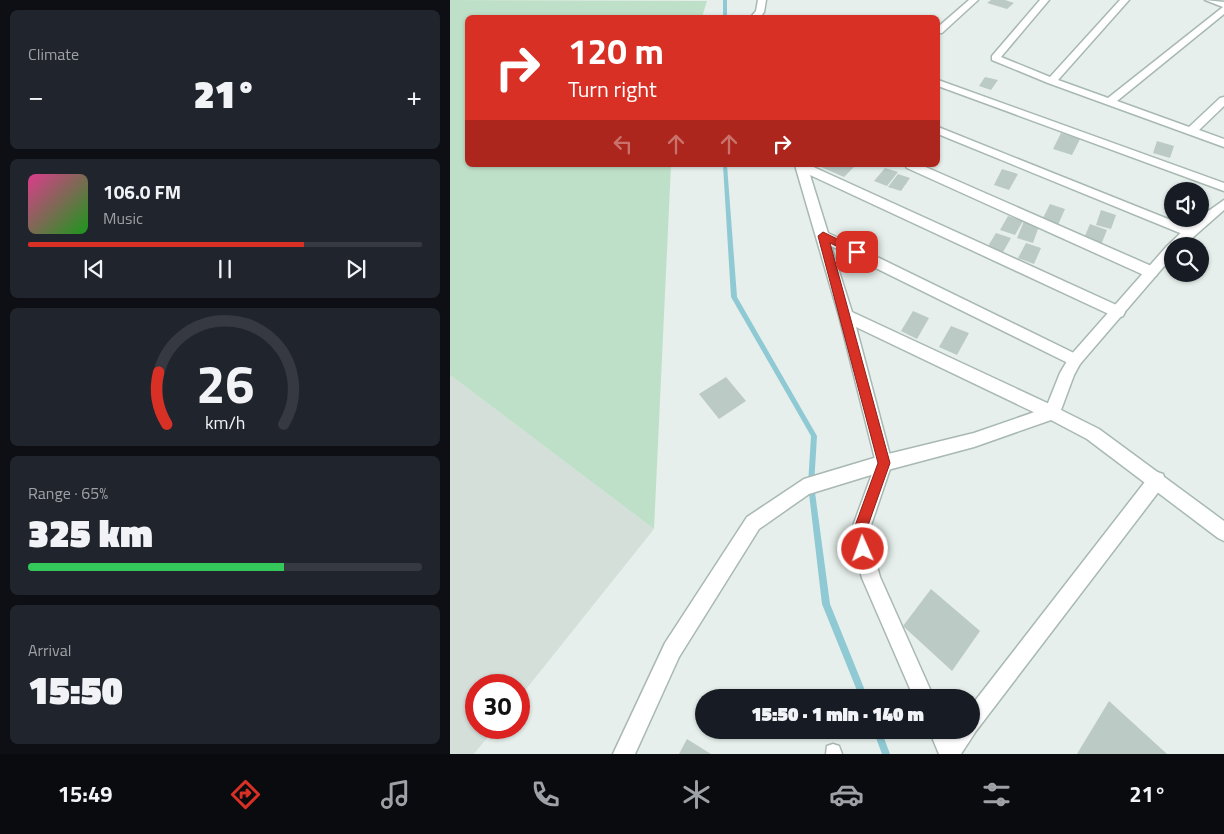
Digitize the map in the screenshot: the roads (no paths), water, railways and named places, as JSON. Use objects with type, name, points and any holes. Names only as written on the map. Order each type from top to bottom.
[{"type":"street","points":[[757,15],[760,12],[762,0]]},
{"type":"street","points":[[940,30],[974,0]]},
{"type":"street","points":[[1044,0],[994,58],[1052,82],[1224,143]]},
{"type":"street","points":[[1052,82],[1125,0]]},
{"type":"street","points":[[1209,0],[1224,5]]},
{"type":"street","points":[[1110,101],[1224,10]]},
{"type":"street","points":[[940,84],[1224,187]]},
{"type":"street","points":[[1191,131],[1224,100]]},
{"type":"street","points":[[940,131],[1189,232]]},
{"type":"street","points":[[801,167],[846,316],[884,463],[859,534],[872,578],[920,689]]},
{"type":"street","points":[[803,167],[1118,312]]},
{"type":"street","points":[[915,167],[1151,272]]},
{"type":"street","points":[[1184,237],[1224,204]]},
{"type":"street","points":[[823,236],[1075,360]]},
{"type":"street","points":[[1052,413],[1067,373],[1075,360],[1164,258]]},
{"type":"street","points":[[846,316],[1093,434],[1157,480],[1224,532]]},
{"type":"street","points":[[624,754],[672,650],[753,523],[804,487],[884,463],[974,440],[1052,413]]},
{"type":"street","points":[[980,711],[1157,480]]},
{"type":"street","points":[[943,739],[949,753]]},
{"type":"street","points":[[949,753],[959,739]]},
{"type":"waterway","points":[[725,0],[725,15]]},
{"type":"waterway","points":[[725,167],[734,297],[814,436],[811,485],[826,604],[860,689]]},
{"type":"waterway","points":[[880,739],[886,754]]}]
